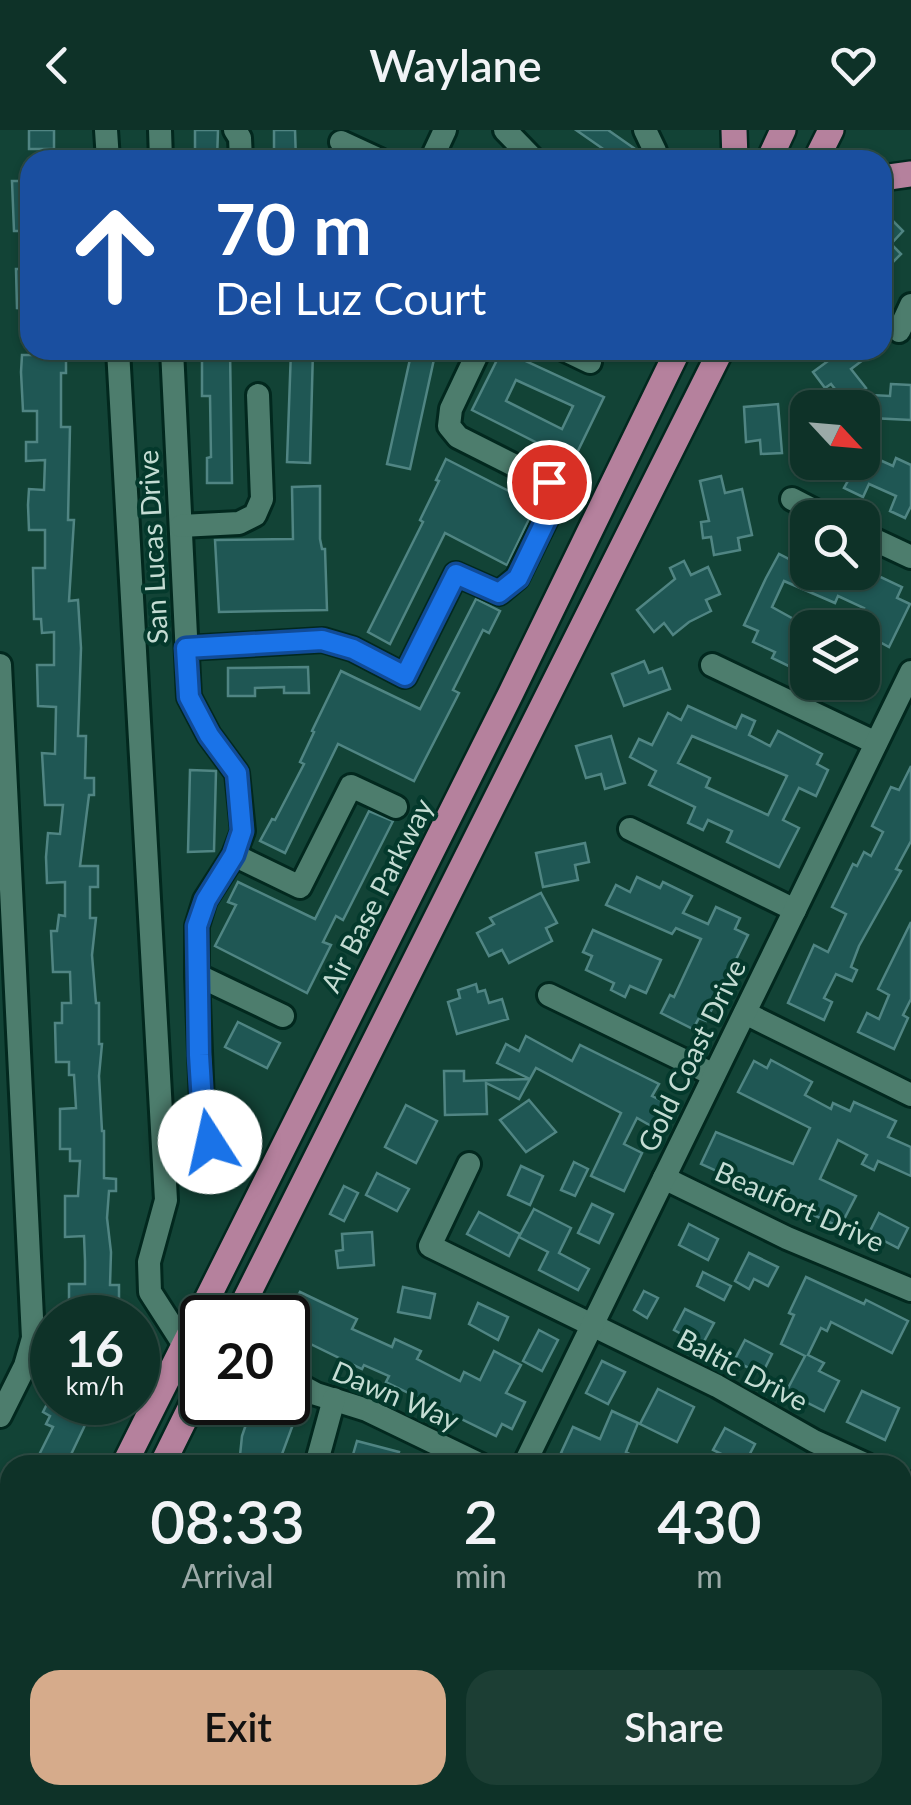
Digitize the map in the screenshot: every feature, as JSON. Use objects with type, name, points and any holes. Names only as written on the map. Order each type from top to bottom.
[{"type":"main road","points":[[660,387],[667,360]]},
{"type":"main road","name":"Air Base Parkway","points":[[209,1295],[673,360]]},
{"type":"main road","points":[[248,1295],[718,360]]},
{"type":"main road","name":"Air Base Parkway","points":[[129,1455],[180,1353]]},
{"type":"main road","points":[[167,1455],[182,1425]]},
{"type":"street","points":[[505,130],[524,150]]},
{"type":"street","points":[[342,142],[359,150]]},
{"type":"street","points":[[898,331],[911,304]]},
{"type":"street","points":[[119,360],[166,1200],[149,1262],[150,1292],[180,1339]]},
{"type":"street","name":"San Lucas Drive","points":[[173,360],[189,697],[209,735],[237,773],[242,831],[234,855]]},
{"type":"street","points":[[186,648],[322,640],[353,649],[405,676],[456,574],[499,593],[518,578],[556,499],[549,482],[458,437],[449,426],[451,409],[474,360]]},
{"type":"street","points":[[586,360],[590,362]]},
{"type":"street","points":[[181,526],[239,523],[255,515],[262,499],[258,396]]},
{"type":"street","points":[[880,542],[911,557]]},
{"type":"street","points":[[0,665],[7,952],[33,1338],[25,1366],[0,1416]]},
{"type":"street","points":[[712,665],[876,744]]},
{"type":"street","name":"Gold Coast Drive","points":[[529,1455],[911,672]]},
{"type":"street","points":[[210,1142],[210,1119],[202,1103],[197,975],[197,926],[206,900],[234,855],[300,887],[351,786],[396,808]]},
{"type":"street","points":[[630,829],[795,910]]},
{"type":"street","points":[[197,975],[283,1016]]},
{"type":"street","points":[[549,995],[714,1075]]},
{"type":"street","points":[[745,1012],[910,1093]]},
{"type":"street","name":"Baltic Drive","points":[[470,1164],[430,1246],[717,1386],[845,1455]]},
{"type":"street","name":"Beaufort Drive","points":[[664,1178],[788,1238],[911,1290]]},
{"type":"street","name":"Dawn Way","points":[[310,1389],[367,1410],[460,1455]]},
{"type":"street","points":[[319,1455],[334,1399]]},
{"type":"building","points":[[29,130],[54,130],[54,149],[29,149]]},
{"type":"building","points":[[195,130],[218,130],[217,150],[195,150]]},
{"type":"building","points":[[274,130],[295,130],[296,150],[274,150]]},
{"type":"building","points":[[576,130],[608,130],[637,150],[605,150]]},
{"type":"building","points":[[12,181],[20,181],[20,231],[14,231]]},
{"type":"building","points":[[892,220],[903,231],[892,243]]},
{"type":"building","points":[[892,245],[901,254],[892,263]]},
{"type":"building","points":[[16,269],[20,269],[20,308]]},
{"type":"building","points":[[22,360],[66,360],[66,373],[61,373],[61,427],[70,427],[68,520],[74,520],[69,601],[78,600],[78,736],[86,736],[85,778],[94,778],[80,866],[98,866],[98,887],[90,887],[90,918],[96,918],[92,955],[102,1044],[99,1076],[104,1178],[116,1179],[116,1191],[109,1191],[107,1218],[110,1285],[119,1285],[119,1295],[69,1295],[69,1284],[85,1284],[84,1236],[65,1237],[65,1196],[78,1196],[80,1161],[70,1161],[70,1149],[60,1149],[60,1109],[76,1108],[69,1062],[56,1062],[55,1023],[62,1023],[62,1003],[71,1003],[70,972],[53,972],[51,931],[57,931],[59,915],[65,916],[65,882],[47,883],[46,857],[48,833],[60,834],[63,805],[45,805],[42,753],[55,754],[56,707],[38,706],[37,665],[54,665],[54,632],[42,633],[41,619],[34,619],[33,568],[45,568],[45,530],[29,530],[28,505],[29,489],[44,490],[45,460],[26,461],[26,442],[37,442],[37,411],[23,411]]},
{"type":"building","points":[[202,360],[230,360],[232,483],[207,483],[207,458],[211,457],[210,396],[202,396]]},
{"type":"building","points":[[291,360],[313,360],[310,463],[287,462]]},
{"type":"building","points":[[410,360],[434,360],[410,469],[387,464]]},
{"type":"building","points":[[497,360],[524,360],[604,397],[573,461],[472,410]],"holes":[[[516,380],[573,406],[562,429],[506,401]]]},
{"type":"building","points":[[829,360],[863,360],[851,369],[866,388],[863,390],[836,390],[831,384],[825,388],[813,372]]},
{"type":"building","points":[[891,384],[911,385],[911,420],[880,418],[880,395],[890,396]]},
{"type":"building","points":[[778,404],[782,453],[761,454],[760,440],[746,442],[744,407]]},
{"type":"building","points":[[896,458],[911,465],[911,506],[905,518],[890,511],[896,496],[869,484],[863,497],[844,488],[848,480],[880,480],[880,460],[893,466]]},
{"type":"building","points":[[446,459],[536,505],[507,565],[445,533],[390,644],[368,632],[423,522],[420,520]]},
{"type":"building","points":[[721,476],[725,493],[742,489],[752,535],[738,538],[740,550],[714,555],[711,537],[703,538],[701,522],[709,521],[700,481]]},
{"type":"building","points":[[320,486],[327,610],[219,612],[215,540],[293,539],[292,487]]},
{"type":"building","points":[[779,554],[790,560],[790,584],[784,581],[772,607],[790,617],[790,667],[772,658],[775,652],[753,642],[758,631],[744,625]]},
{"type":"building","points":[[684,561],[691,575],[708,567],[720,594],[706,600],[711,611],[673,635],[664,623],[654,632],[637,610],[675,579],[670,568]]},
{"type":"building","points":[[880,577],[902,587],[897,598],[910,604],[889,647],[880,642],[880,610],[863,610],[838,596],[835,603],[805,590],[880,590]]},
{"type":"building","points":[[476,599],[500,611],[489,633],[483,630],[453,690],[459,693],[414,781],[338,744],[285,853],[260,841],[304,764],[300,762],[312,731],[341,671],[420,709]]},
{"type":"building","points":[[644,661],[649,673],[662,668],[670,689],[624,706],[612,674]]},
{"type":"building","points":[[308,667],[309,693],[284,693],[284,687],[255,688],[255,696],[228,696],[228,668]]},
{"type":"building","points":[[688,706],[736,728],[742,715],[755,721],[749,735],[770,746],[778,731],[822,754],[817,764],[828,770],[816,796],[799,788],[783,820],[799,828],[779,867],[727,842],[732,831],[708,820],[703,830],[688,823],[695,807],[649,785],[656,771],[630,757],[639,739],[652,745],[668,713],[681,720]],"holes":[[[692,736],[787,776],[768,815],[706,787],[710,778],[678,763]]]},
{"type":"building","points":[[611,736],[625,783],[605,789],[601,774],[586,778],[576,746]]},
{"type":"building","points":[[911,766],[911,841],[896,869],[901,871],[859,946],[851,967],[857,970],[852,981],[836,974],[824,998],[832,1002],[824,1020],[788,1003],[814,945],[828,952],[846,914],[832,907],[853,864],[857,866],[864,852],[871,856],[883,832],[872,826],[891,787],[899,790]]},
{"type":"building","points":[[190,770],[216,771],[214,851],[188,852]]},
{"type":"building","points":[[369,811],[393,821],[343,920],[336,916],[323,942],[331,945],[307,993],[215,946],[236,905],[228,902],[238,882],[315,919]]},
{"type":"building","points":[[585,843],[589,862],[575,865],[578,880],[543,887],[536,853]]},
{"type":"building","points":[[637,877],[660,888],[663,882],[692,896],[683,913],[708,924],[716,907],[740,918],[735,929],[748,935],[706,1021],[699,1018],[693,1029],[661,1013],[670,995],[674,997],[701,939],[676,928],[672,934],[606,905],[616,885],[630,892]]},
{"type":"building","points":[[541,893],[557,923],[546,928],[552,941],[509,963],[502,950],[489,956],[477,933],[494,924],[490,918]]},
{"type":"building","points":[[911,922],[911,999],[903,1015],[908,1018],[894,1049],[858,1032],[867,1013],[879,1019],[889,995],[878,989]]},
{"type":"building","points":[[593,930],[661,960],[646,993],[630,986],[625,997],[611,990],[614,983],[586,970],[592,956],[583,952]]},
{"type":"building","points":[[476,984],[478,992],[485,990],[489,1003],[502,999],[508,1019],[457,1034],[448,1002],[460,998],[458,990]]},
{"type":"building","points":[[238,1022],[280,1043],[267,1068],[225,1047]]},
{"type":"building","points":[[526,1036],[572,1061],[580,1045],[659,1084],[652,1096],[666,1103],[653,1127],[637,1118],[624,1144],[642,1153],[624,1191],[591,1176],[621,1113],[536,1068],[530,1079],[497,1063],[506,1044],[519,1051]]},
{"type":"building","points":[[771,1060],[812,1082],[805,1095],[831,1109],[833,1103],[850,1111],[854,1102],[896,1121],[888,1137],[911,1147],[911,1176],[878,1161],[874,1170],[862,1164],[867,1155],[838,1140],[820,1179],[856,1196],[840,1227],[701,1164],[716,1132],[793,1164],[810,1128],[738,1092],[754,1061],[767,1068]]},
{"type":"building","points":[[444,1071],[464,1071],[464,1081],[530,1079],[519,1099],[486,1083],[487,1114],[445,1115]]},
{"type":"building","points":[[529,1100],[556,1132],[526,1152],[500,1120]]},
{"type":"building","points":[[406,1105],[437,1121],[416,1163],[385,1147]]},
{"type":"building","points":[[574,1162],[588,1169],[575,1196],[561,1190]]},
{"type":"building","points":[[521,1166],[543,1176],[530,1205],[508,1195]]},
{"type":"building","points":[[377,1173],[409,1189],[397,1211],[366,1195]]},
{"type":"building","points":[[344,1186],[358,1193],[344,1221],[330,1214]]},
{"type":"building","points":[[592,1204],[613,1214],[599,1243],[578,1233]]},
{"type":"building","points":[[534,1209],[571,1228],[559,1253],[589,1269],[578,1290],[539,1270],[548,1252],[519,1237]]},
{"type":"building","points":[[479,1212],[520,1234],[509,1256],[467,1234]]},
{"type":"building","points":[[879,1213],[908,1228],[898,1248],[869,1233]]},
{"type":"building","points":[[689,1224],[718,1239],[708,1260],[679,1245]]},
{"type":"building","points":[[372,1232],[374,1265],[338,1268],[336,1251],[343,1250],[342,1234]]},
{"type":"building","points":[[749,1253],[778,1267],[768,1286],[754,1279],[749,1289],[735,1281]]},
{"type":"building","points":[[703,1272],[731,1286],[724,1300],[697,1286]]},
{"type":"building","points":[[806,1277],[908,1321],[892,1353],[831,1322],[827,1331],[821,1328],[808,1355],[824,1363],[819,1371],[839,1381],[824,1411],[786,1392],[805,1356],[781,1344],[794,1315],[789,1313]]},
{"type":"building","points":[[403,1287],[435,1294],[430,1318],[398,1312]]},
{"type":"building","points":[[644,1291],[658,1298],[647,1318],[634,1310]]},
{"type":"building","points":[[310,1297],[357,1319],[352,1329],[392,1347],[395,1339],[421,1351],[417,1359],[460,1381],[464,1372],[480,1380],[494,1351],[521,1365],[506,1393],[525,1402],[512,1429],[502,1424],[496,1436],[386,1382],[389,1376],[364,1365],[362,1369],[310,1344]]},
{"type":"building","points":[[478,1303],[508,1317],[498,1340],[469,1324]]},
{"type":"building","points":[[685,1309],[714,1323],[702,1345],[674,1330]]},
{"type":"building","points":[[539,1330],[558,1340],[542,1371],[523,1361]]},
{"type":"building","points":[[745,1340],[772,1354],[762,1374],[734,1361]]},
{"type":"building","points":[[602,1361],[625,1372],[608,1404],[586,1393]]},
{"type":"building","points":[[658,1389],[694,1407],[677,1442],[640,1424]]},
{"type":"building","points":[[862,1391],[899,1408],[885,1440],[847,1422]]},
{"type":"building","points":[[612,1411],[638,1423],[626,1452],[632,1455],[561,1453],[573,1427],[600,1439]]},
{"type":"building","points":[[48,1425],[85,1425],[71,1455],[39,1455],[53,1427]]},
{"type":"building","points":[[246,1425],[293,1425],[282,1455],[240,1455]]},
{"type":"building","points":[[725,1428],[755,1444],[749,1455],[723,1455],[713,1450]]},
{"type":"building","points":[[357,1441],[399,1452],[398,1455],[353,1455]]},
{"type":"route","points":[[210,1142],[210,1119],[202,1103],[199,1055],[197,926],[206,900],[234,855],[242,831],[237,773],[209,735],[189,697],[186,648],[322,640],[353,649],[405,676],[456,574],[499,593],[518,578],[556,499],[549,482]]}]
